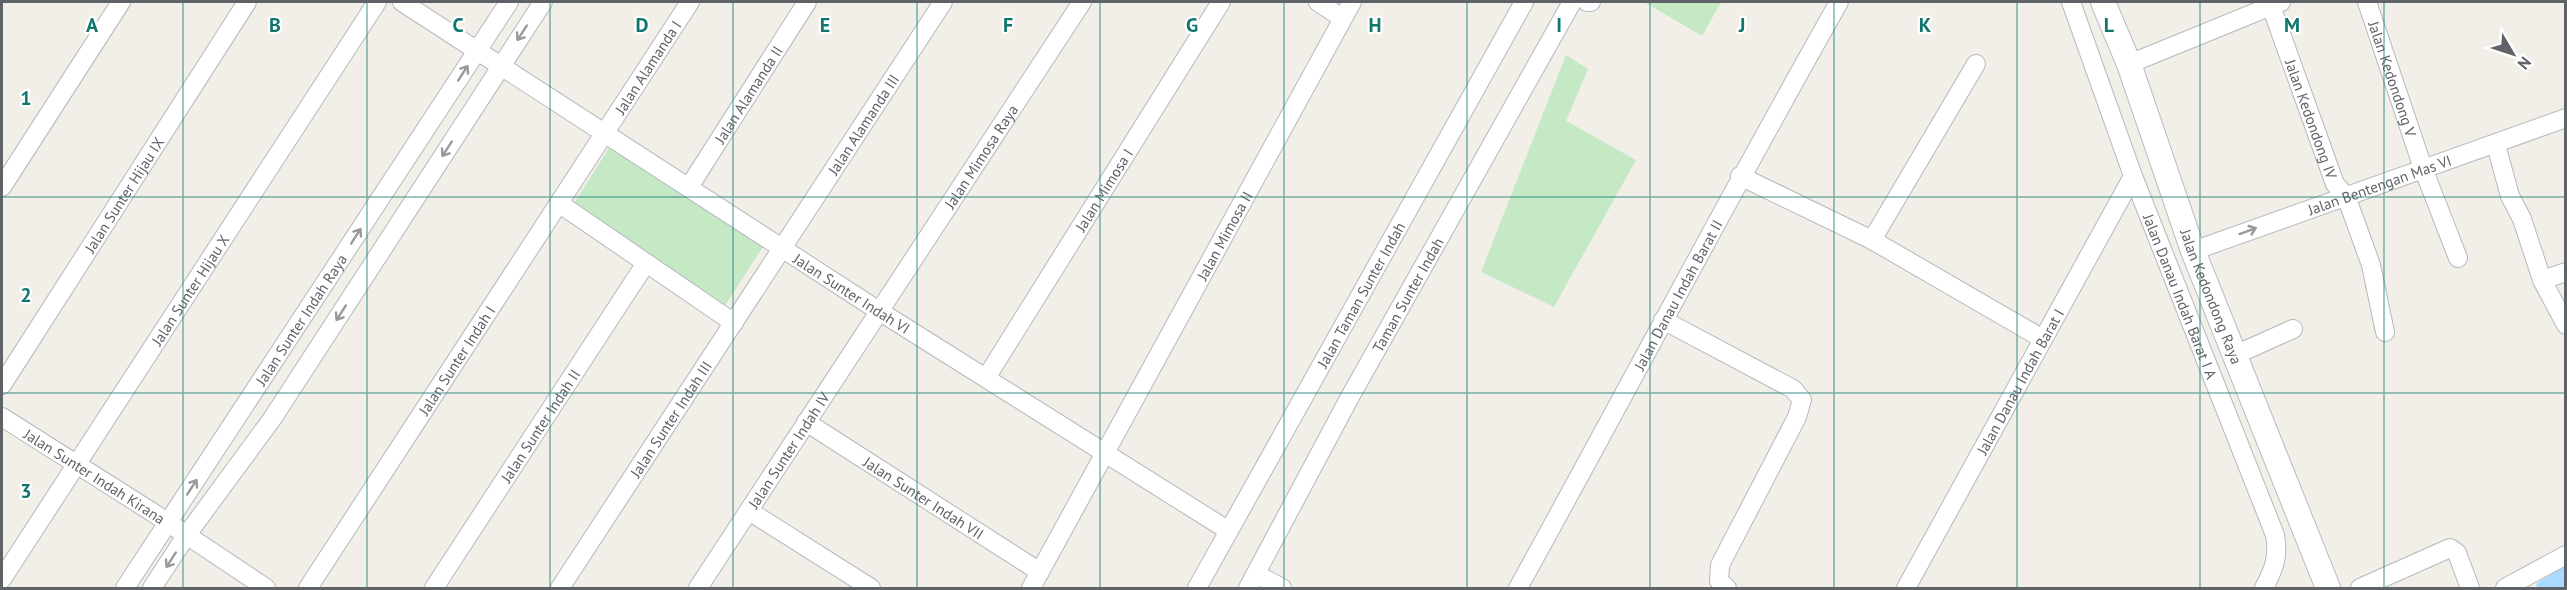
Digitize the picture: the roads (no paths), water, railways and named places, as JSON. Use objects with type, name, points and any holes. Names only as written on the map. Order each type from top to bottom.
[{"type":"street","points":[[2,187],[121,2]]},
{"type":"street","name":"Jalan Sunter Hijau IX","points":[[2,386],[247,2]]},
{"type":"street","name":"Jalan Sunter Hijau X","points":[[2,579],[377,2]]},
{"type":"street","name":"Jalan Sunter Indah VI","points":[[402,2],[879,311],[1229,531]]},
{"type":"street","name":"Jalan Sunter Indah Raya","points":[[125,588],[509,2]]},
{"type":"street","name":"Jalan Sunter Indah Raya","points":[[152,588],[186,536],[272,419],[543,2]]},
{"type":"street","name":"Jalan Alamanda I","points":[[606,133],[690,2]]},
{"type":"street","name":"Jalan Alamanda II","points":[[689,187],[807,2]]},
{"type":"street","name":"Jalan Alamanda III","points":[[782,248],[943,2]]},
{"type":"street","name":"Jalan Mimosa Raya","points":[[879,311],[1082,2]]},
{"type":"street","name":"Jalan Mimosa I","points":[[986,378],[1221,2]]},
{"type":"street","points":[[1318,2],[1342,18]]},
{"type":"street","name":"Jalan Mimosa II","points":[[1030,588],[1352,2]]},
{"type":"street","name":"Jalan Taman Sunter Indah","points":[[1197,588],[1524,2]]},
{"type":"street","name":"Taman Sunter Indah","points":[[1252,581],[1357,385],[1572,2]]},
{"type":"street","name":"Jalan Danau Indah Barat II","points":[[1518,588],[1740,176],[1839,2]]},
{"type":"street","name":"Jalan Danau Indah Barat I A","points":[[2071,2],[2133,176],[2275,535],[2277,557],[2274,569],[2264,588]]},
{"type":"street","name":"Jalan Kedondong Raya","points":[[2103,2],[2129,64],[2193,251],[2328,588]]},
{"type":"street","name":"Jalan Kedondong V","points":[[2367,2],[2423,168],[2458,258]]},
{"type":"street","points":[[2129,64],[2276,4]]},
{"type":"street","name":"Jalan Kedondong IV","points":[[2276,4],[2335,184],[2346,196],[2371,265],[2385,332]]},
{"type":"street","points":[[1872,240],[1976,64]]},
{"type":"street","name":"Jalan Bentengan Mas VI","points":[[2193,251],[2423,168],[2496,145],[2565,118]]},
{"type":"street","name":"Jalan Sunter Indah I","points":[[308,588],[606,133]]},
{"type":"street","points":[[2496,145],[2510,196],[2522,219],[2542,280],[2565,325]]},
{"type":"street","points":[[1740,176],[1872,240],[2043,339]]},
{"type":"street","name":"Jalan Danau Indah Barat I","points":[[1906,588],[2133,176]]},
{"type":"street","points":[[560,204],[734,323]]},
{"type":"street","name":"Jalan Sunter Indah III","points":[[560,588],[782,248]]},
{"type":"street","name":"Jalan Sunter Indah II","points":[[434,588],[646,262]]},
{"type":"street","points":[[2542,280],[2565,272]]},
{"type":"street","name":"Jalan Sunter Indah IV","points":[[698,588],[879,311]]},
{"type":"street","points":[[1663,320],[1793,389],[1802,400],[1797,417],[1720,565],[1719,580],[1727,588]]},
{"type":"street","points":[[2235,355],[2293,329]]},
{"type":"street","name":"Jalan Sunter Indah Kirana","points":[[2,417],[266,588]]},
{"type":"street","name":"Jalan Sunter Indah VII","points":[[806,422],[1040,572]]},
{"type":"street","points":[[749,510],[871,588]]},
{"type":"street","points":[[2360,588],[2450,548],[2457,553],[2470,588]]},
{"type":"street","points":[[2505,588],[2565,555]]},
{"type":"street","points":[[1252,581],[1275,587]]},
{"type":"water","points":[[2565,565],[2565,588],[2538,588],[2536,584]]}]
